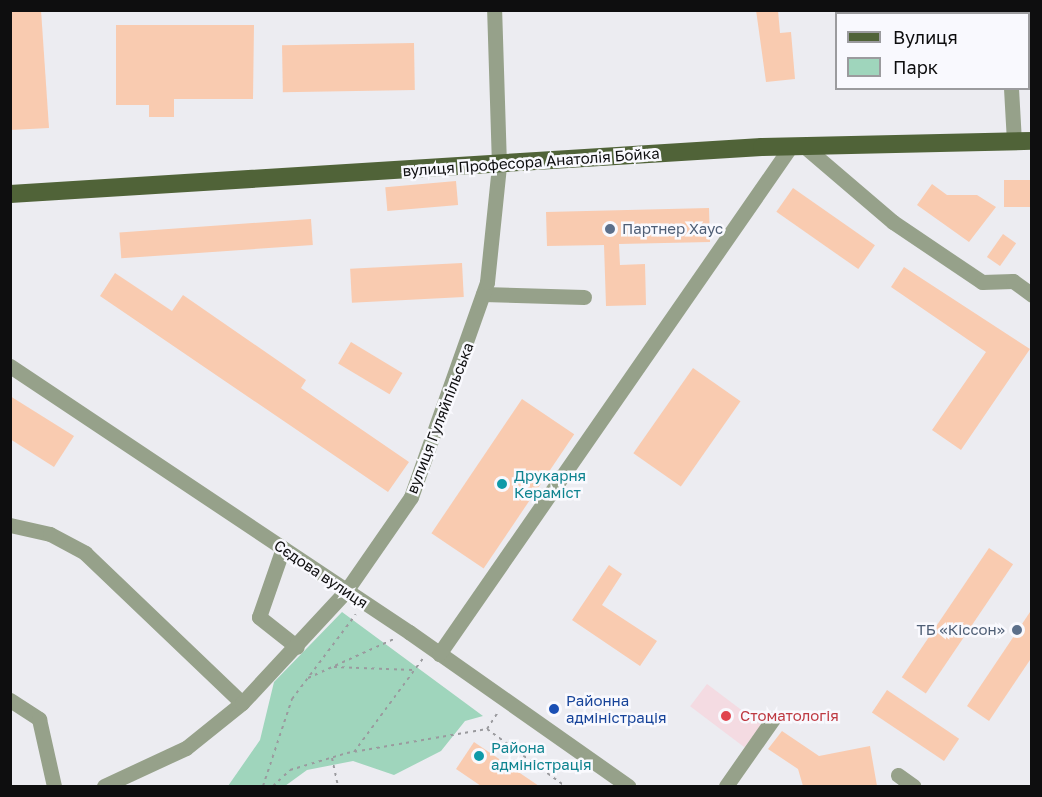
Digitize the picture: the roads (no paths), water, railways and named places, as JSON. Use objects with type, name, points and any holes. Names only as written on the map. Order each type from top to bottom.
[{"type":"main road","name":"вулиця Професора Анатолія Бойка","points":[[10,194],[797,146],[1023,141]]},
{"type":"main road","points":[[10,208],[30,193]]},
{"type":"street","name":"вулиця Гуляйпільська","points":[[104,786],[186,748],[242,703],[297,647],[346,591],[411,497],[483,294],[499,165],[494,10]]},
{"type":"street","points":[[1011,90],[1023,141]]},
{"type":"street","points":[[435,651],[797,146],[893,222],[982,282],[1013,281],[1032,295]]},
{"type":"street","points":[[483,294],[584,297]]},
{"type":"street","name":"Сєдова вулиця","points":[[11,366],[409,632],[628,786]]},
{"type":"street","points":[[10,525],[50,534],[85,554],[242,703]]},
{"type":"street","points":[[283,548],[259,617],[297,647]]},
{"type":"street","points":[[10,700],[39,719],[54,786]]},
{"type":"street","points":[[726,786],[773,720]]},
{"type":"street","points":[[898,775],[913,786]]},
{"type":"place","name":"Партнер Хаус","points":[[610,229]]},
{"type":"place","name":"Друкарня Кераміст","points":[[502,484]]},
{"type":"place","name":"ТБ «Кіссон»","points":[[1017,630]]},
{"type":"place","name":"Районна адміністрація","points":[[554,709]]},
{"type":"place","name":"Стоматологія","points":[[726,716]]},
{"type":"place","name":"Района адміністрація","points":[[479,756]]}]
